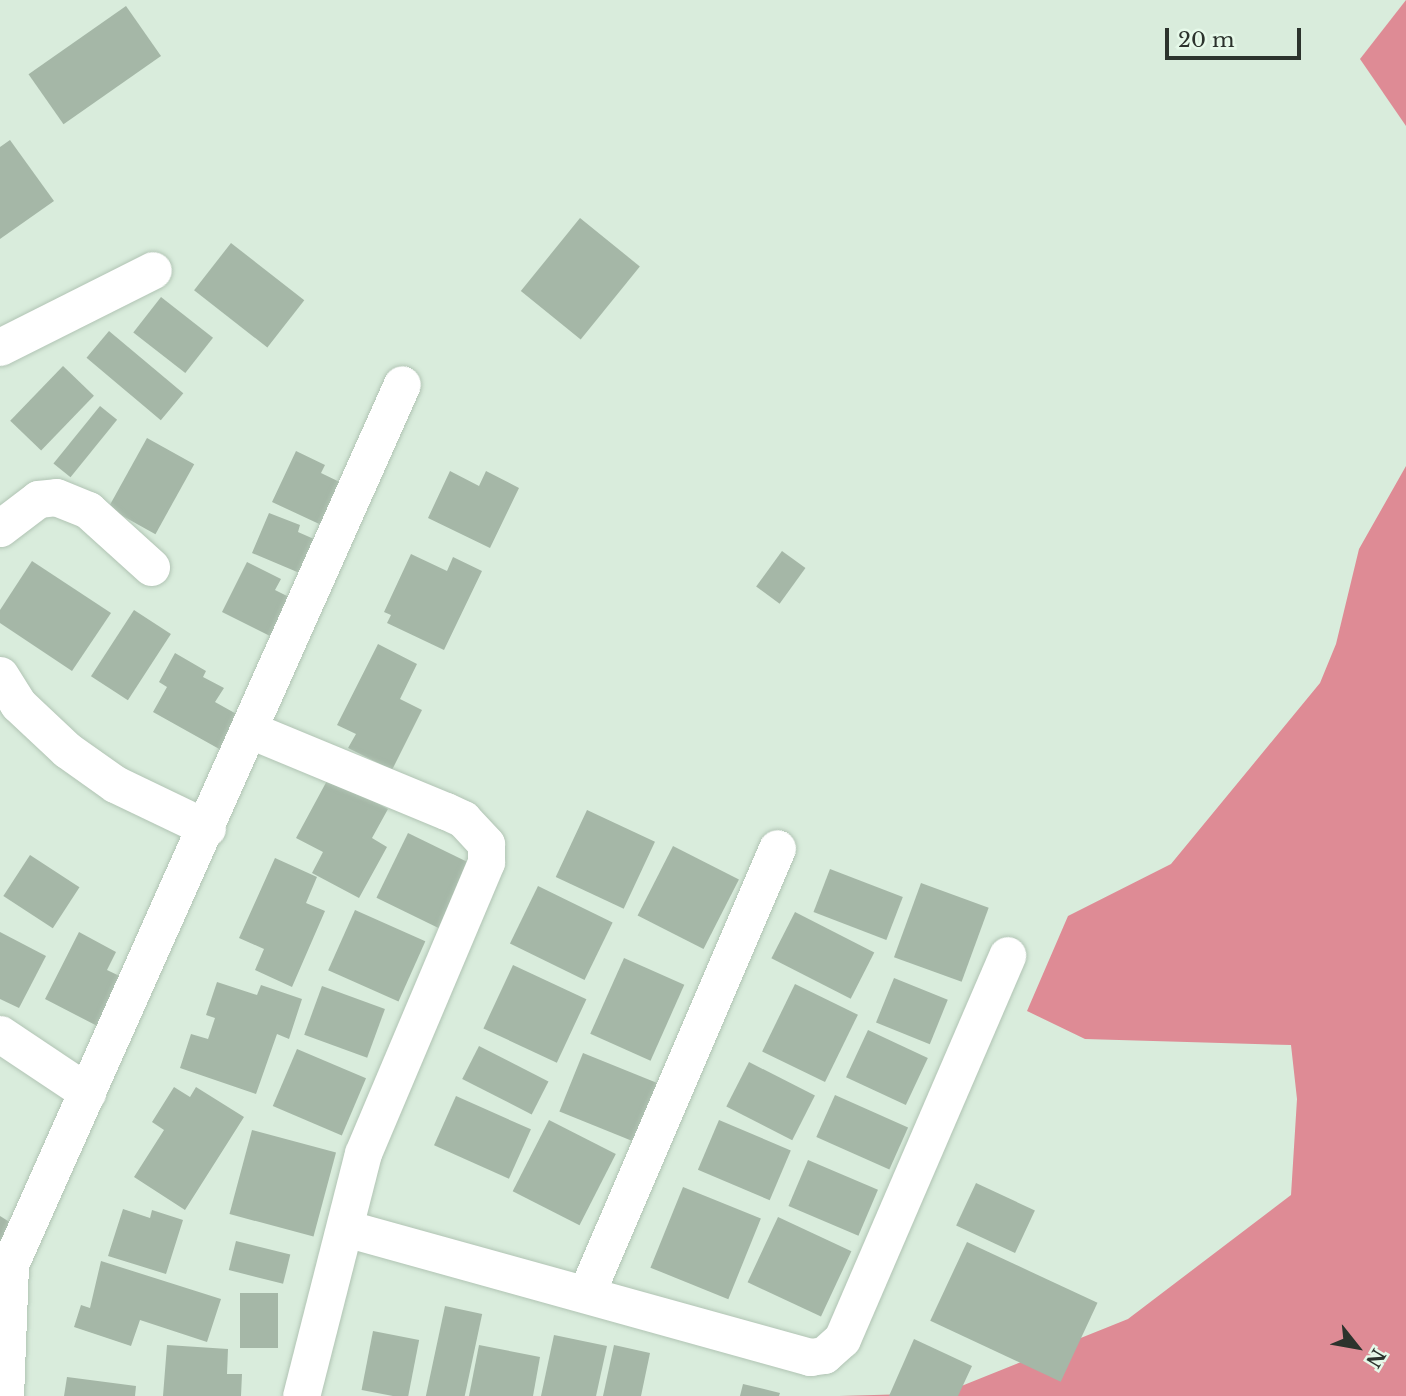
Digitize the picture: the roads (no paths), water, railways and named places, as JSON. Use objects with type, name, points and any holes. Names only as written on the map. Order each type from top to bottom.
[{"type":"street","points":[[0,347],[153,270]]},
{"type":"street","points":[[5,1396],[10,1264],[207,828],[402,384]]},
{"type":"street","points":[[0,528],[38,499],[56,497],[88,510],[151,567]]},
{"type":"street","points":[[0,675],[18,704],[67,750],[115,784],[207,828]]},
{"type":"street","points":[[250,730],[446,811],[486,844],[486,862],[363,1153],[301,1396]]},
{"type":"street","points":[[586,1294],[777,848]]},
{"type":"street","points":[[345,1228],[810,1357],[833,1350],[1007,955]]},
{"type":"street","points":[[0,1034],[87,1092]]}]
